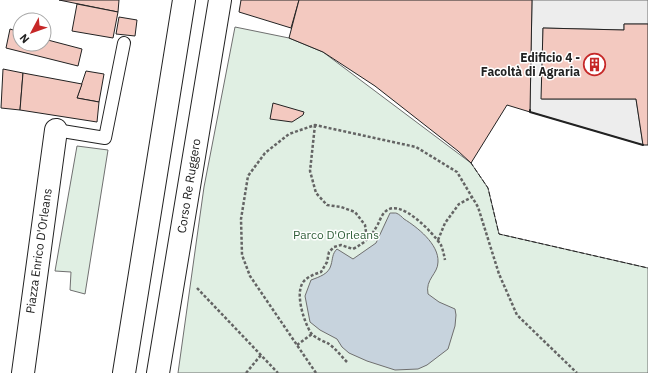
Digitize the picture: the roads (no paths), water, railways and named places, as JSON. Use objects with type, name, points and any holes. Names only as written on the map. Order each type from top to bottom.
[{"type":"main road","points":[[124,373],[184,0]]},
{"type":"main road","name":"Corso Re Ruggero","points":[[158,373],[220,0]]},
{"type":"main road","name":"Piazza Enrico D'Orleans","points":[[23,373],[56,130]]},
{"type":"lane","points":[[56,130],[105,138],[124,44]]},
{"type":"place","name":"Edificio 4 - Facoltà di Agraria","points":[[595,65]]},
{"type":"park label","name":"Parco D'Orleans","points":[[336,235]]}]
